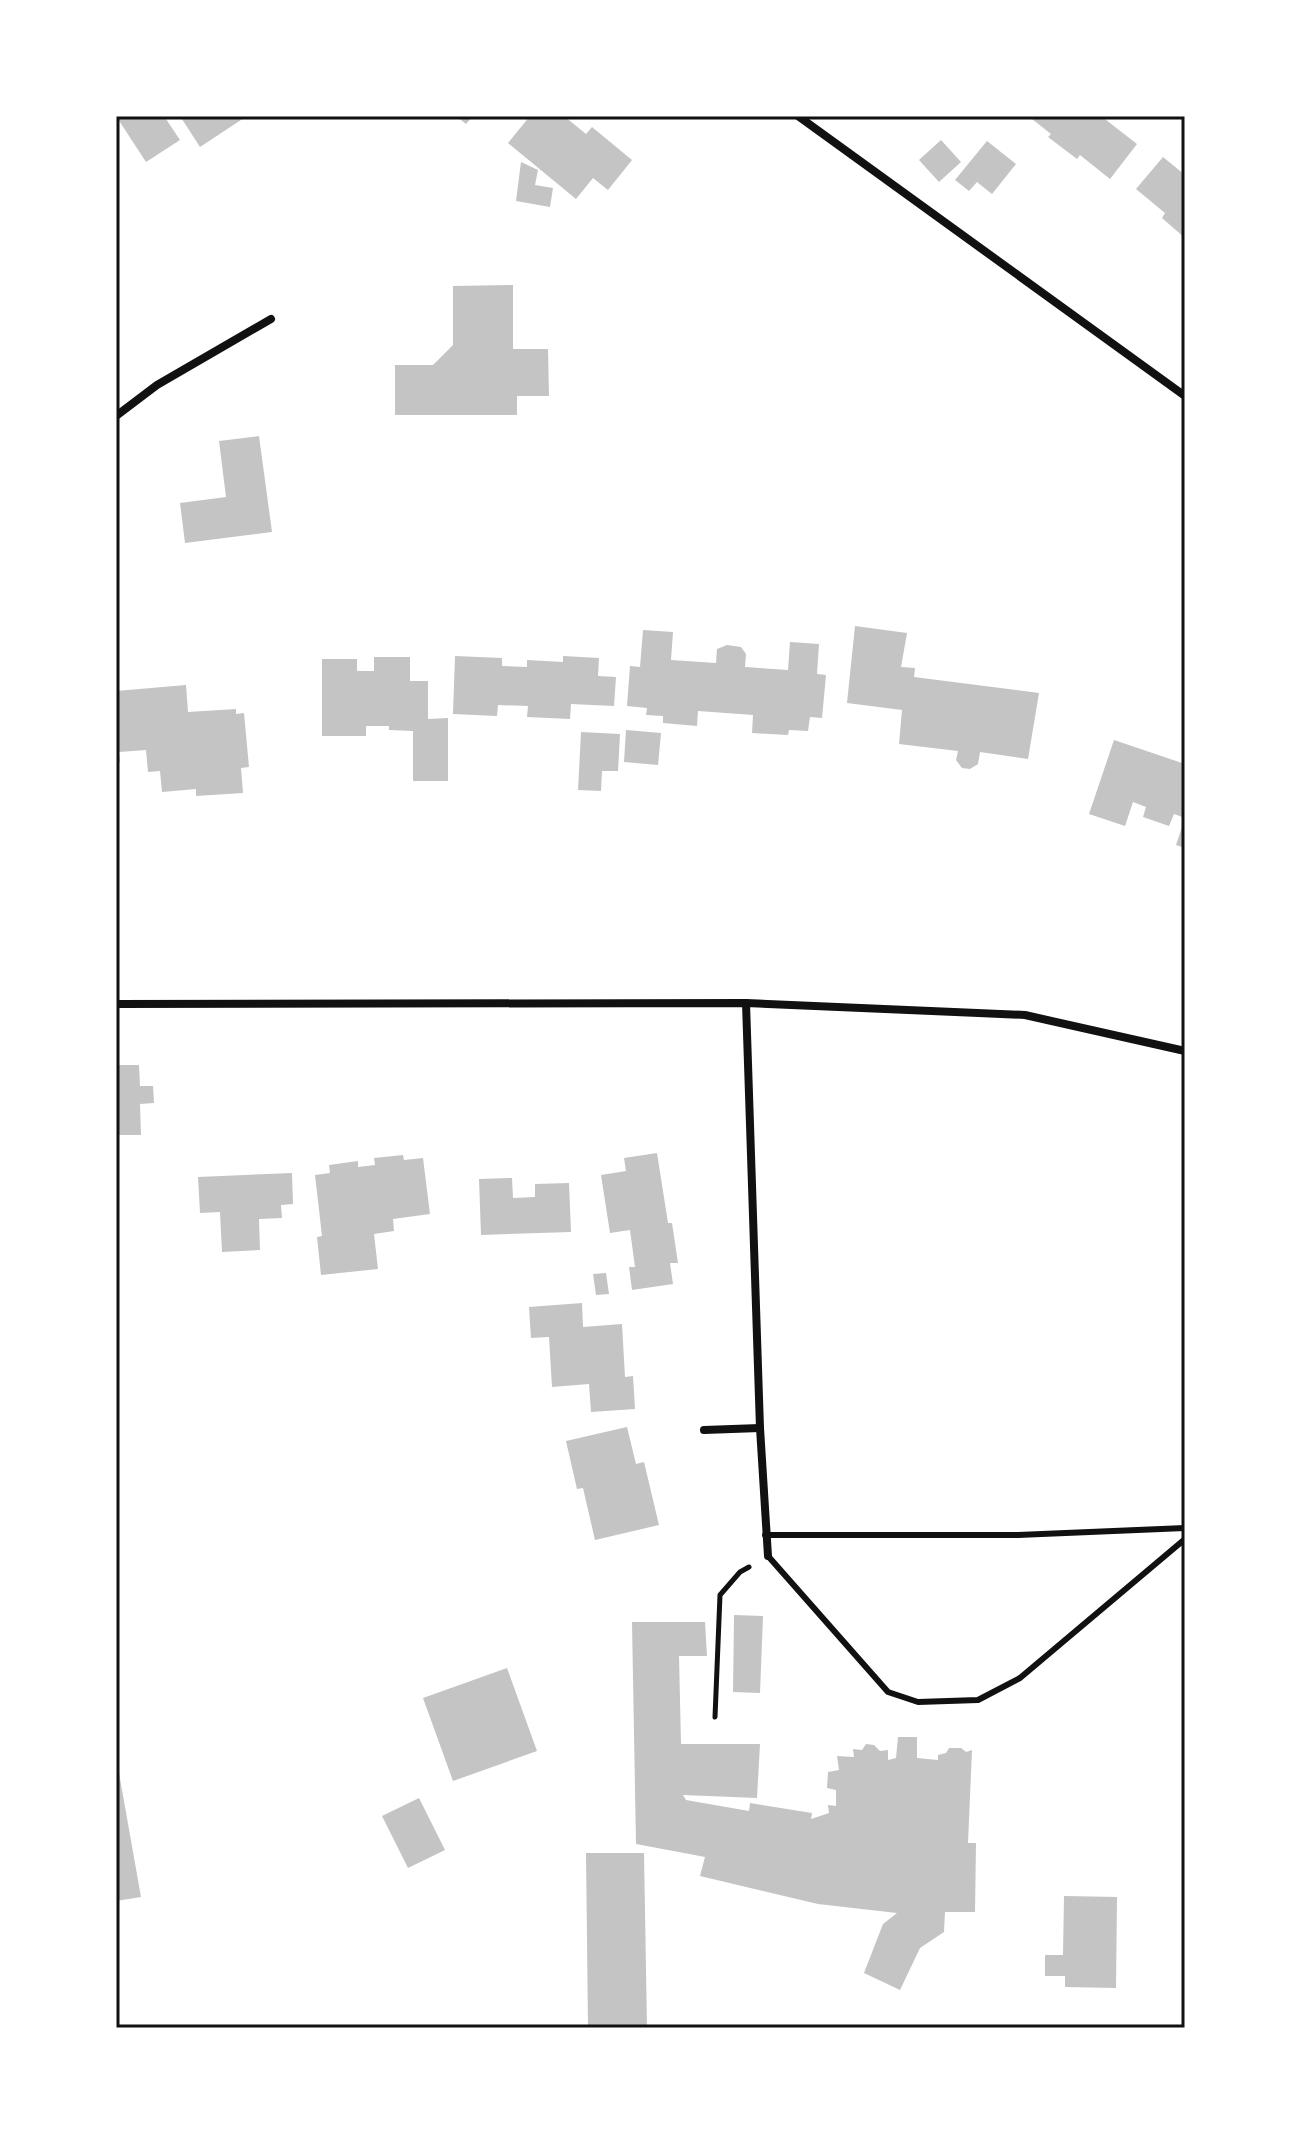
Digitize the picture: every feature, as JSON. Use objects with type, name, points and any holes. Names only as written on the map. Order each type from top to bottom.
[{"type":"street","points":[[798,116],[1185,396]]},
{"type":"street","points":[[116,416],[157,385],[271,319]]},
{"type":"street","points":[[746,1003],[760,1428],[768,1556]]},
{"type":"street","points":[[116,1004],[746,1003],[1025,1015],[1185,1051]]},
{"type":"street","points":[[704,1430],[760,1428]]},
{"type":"lane","points":[[765,1535],[1018,1535],[1185,1528]]},
{"type":"lane","points":[[768,1556],[888,1692],[918,1702],[978,1700],[1020,1678],[1185,1539]]},
{"type":"path","points":[[715,1717],[720,1595],[740,1572],[768,1556]]},
{"type":"building","points":[[116,116],[142,116],[144,119],[164,116],[180,140],[146,162]]},
{"type":"building","points":[[180,116],[247,116],[200,147]]},
{"type":"building","points":[[456,116],[473,116],[466,124]]},
{"type":"building","points":[[530,116],[564,116],[586,134],[592,127],[632,160],[608,190],[593,178],[576,199],[508,143]]},
{"type":"building","points":[[1034,116],[1101,116],[1137,144],[1110,179],[1080,155],[1077,159],[1048,137],[1051,134],[1032,119]]},
{"type":"building","points":[[941,140],[961,162],[939,182],[919,160]]},
{"type":"building","points":[[987,141],[1016,164],[992,194],[977,182],[969,191],[955,180]]},
{"type":"building","points":[[1163,157],[1185,175],[1185,238],[1162,218],[1165,213],[1136,189]]},
{"type":"building","points":[[521,162],[538,170],[535,185],[553,188],[550,207],[516,201]]},
{"type":"building","points":[[513,285],[513,349],[548,349],[549,396],[517,396],[517,415],[395,415],[395,365],[433,365],[453,345],[453,286]]},
{"type":"building","points":[[259,436],[272,532],[185,543],[180,503],[226,497],[219,441]]},
{"type":"building","points":[[855,626],[907,633],[901,667],[915,668],[914,677],[1039,693],[1028,759],[980,752],[978,764],[970,769],[962,768],[956,760],[958,751],[899,744],[902,710],[847,703]]},
{"type":"building","points":[[643,630],[673,632],[671,660],[716,663],[717,649],[727,645],[741,647],[746,654],[745,667],[788,670],[790,642],[819,644],[817,674],[826,675],[822,718],[810,717],[808,731],[789,730],[788,735],[752,733],[753,715],[698,711],[697,726],[663,723],[663,716],[646,715],[647,708],[627,706],[630,666],[640,667]]},
{"type":"building","points":[[455,656],[502,658],[502,666],[527,667],[527,660],[563,662],[563,656],[599,658],[598,676],[616,677],[614,706],[571,704],[570,719],[527,717],[528,706],[498,705],[497,716],[453,714]]},
{"type":"building","points":[[374,657],[410,657],[410,681],[428,681],[428,719],[448,718],[448,781],[413,781],[413,731],[389,730],[389,726],[366,726],[366,736],[322,736],[322,659],[357,659],[357,671],[374,671]]},
{"type":"building","points":[[186,685],[188,712],[236,709],[236,714],[244,713],[249,767],[241,768],[243,793],[196,796],[196,789],[162,792],[160,771],[148,772],[146,750],[119,752],[120,762],[116,762],[116,691]]},
{"type":"building","points":[[626,730],[661,733],[658,765],[624,762]]},
{"type":"building","points":[[581,732],[620,734],[618,771],[602,771],[601,791],[578,790]]},
{"type":"building","points":[[1114,740],[1185,764],[1185,818],[1174,814],[1169,826],[1143,817],[1146,807],[1133,802],[1125,826],[1089,814]]},
{"type":"building","points":[[1185,821],[1185,848],[1176,845]]},
{"type":"building","points":[[116,1065],[139,1065],[140,1086],[153,1086],[154,1103],[140,1104],[141,1135],[116,1135]]},
{"type":"building","points":[[657,1153],[678,1263],[670,1263],[673,1284],[632,1290],[629,1267],[635,1267],[630,1230],[610,1233],[601,1175],[626,1171],[624,1158]]},
{"type":"building","points":[[403,1155],[404,1160],[423,1158],[430,1214],[393,1219],[394,1231],[374,1234],[378,1269],[321,1275],[317,1237],[322,1236],[315,1175],[330,1173],[329,1165],[358,1161],[358,1167],[375,1165],[374,1158]]},
{"type":"building","points":[[292,1173],[293,1204],[281,1205],[282,1218],[259,1219],[260,1250],[222,1252],[220,1212],[200,1213],[198,1177]]},
{"type":"building","points":[[512,1178],[513,1198],[535,1197],[535,1184],[569,1183],[571,1232],[481,1235],[479,1179]]},
{"type":"building","points":[[606,1273],[609,1294],[596,1295],[593,1274]]},
{"type":"building","points":[[582,1303],[583,1327],[622,1324],[625,1377],[633,1376],[635,1409],[591,1412],[589,1384],[552,1387],[549,1337],[531,1338],[529,1307]]},
{"type":"building","points":[[627,1427],[636,1464],[644,1462],[659,1525],[595,1540],[583,1488],[577,1489],[566,1441]]},
{"type":"building","points":[[734,1615],[763,1616],[760,1693],[733,1692]]},
{"type":"building","points":[[632,1622],[705,1622],[707,1656],[679,1656],[681,1744],[760,1744],[757,1798],[683,1795],[686,1800],[749,1811],[750,1803],[812,1813],[811,1819],[829,1813],[828,1805],[836,1806],[836,1790],[827,1788],[828,1772],[839,1770],[837,1756],[854,1757],[853,1749],[862,1750],[866,1744],[874,1745],[880,1751],[888,1750],[888,1760],[896,1758],[898,1737],[917,1737],[917,1758],[938,1760],[938,1755],[946,1753],[949,1748],[961,1748],[966,1752],[972,1750],[968,1843],[976,1843],[975,1912],[945,1912],[944,1932],[920,1948],[900,1990],[864,1973],[883,1924],[897,1913],[818,1904],[700,1876],[705,1857],[636,1844]]},
{"type":"building","points":[[507,1668],[537,1751],[453,1781],[423,1698]]},
{"type":"building","points":[[116,1756],[141,1897],[116,1901]]},
{"type":"building","points":[[419,1798],[445,1850],[408,1868],[382,1816]]},
{"type":"building","points":[[586,1853],[644,1853],[647,2028],[588,2028]]},
{"type":"building","points":[[1064,1896],[1117,1897],[1116,1988],[1065,1987],[1065,1976],[1045,1976],[1045,1955],[1063,1955]]}]
